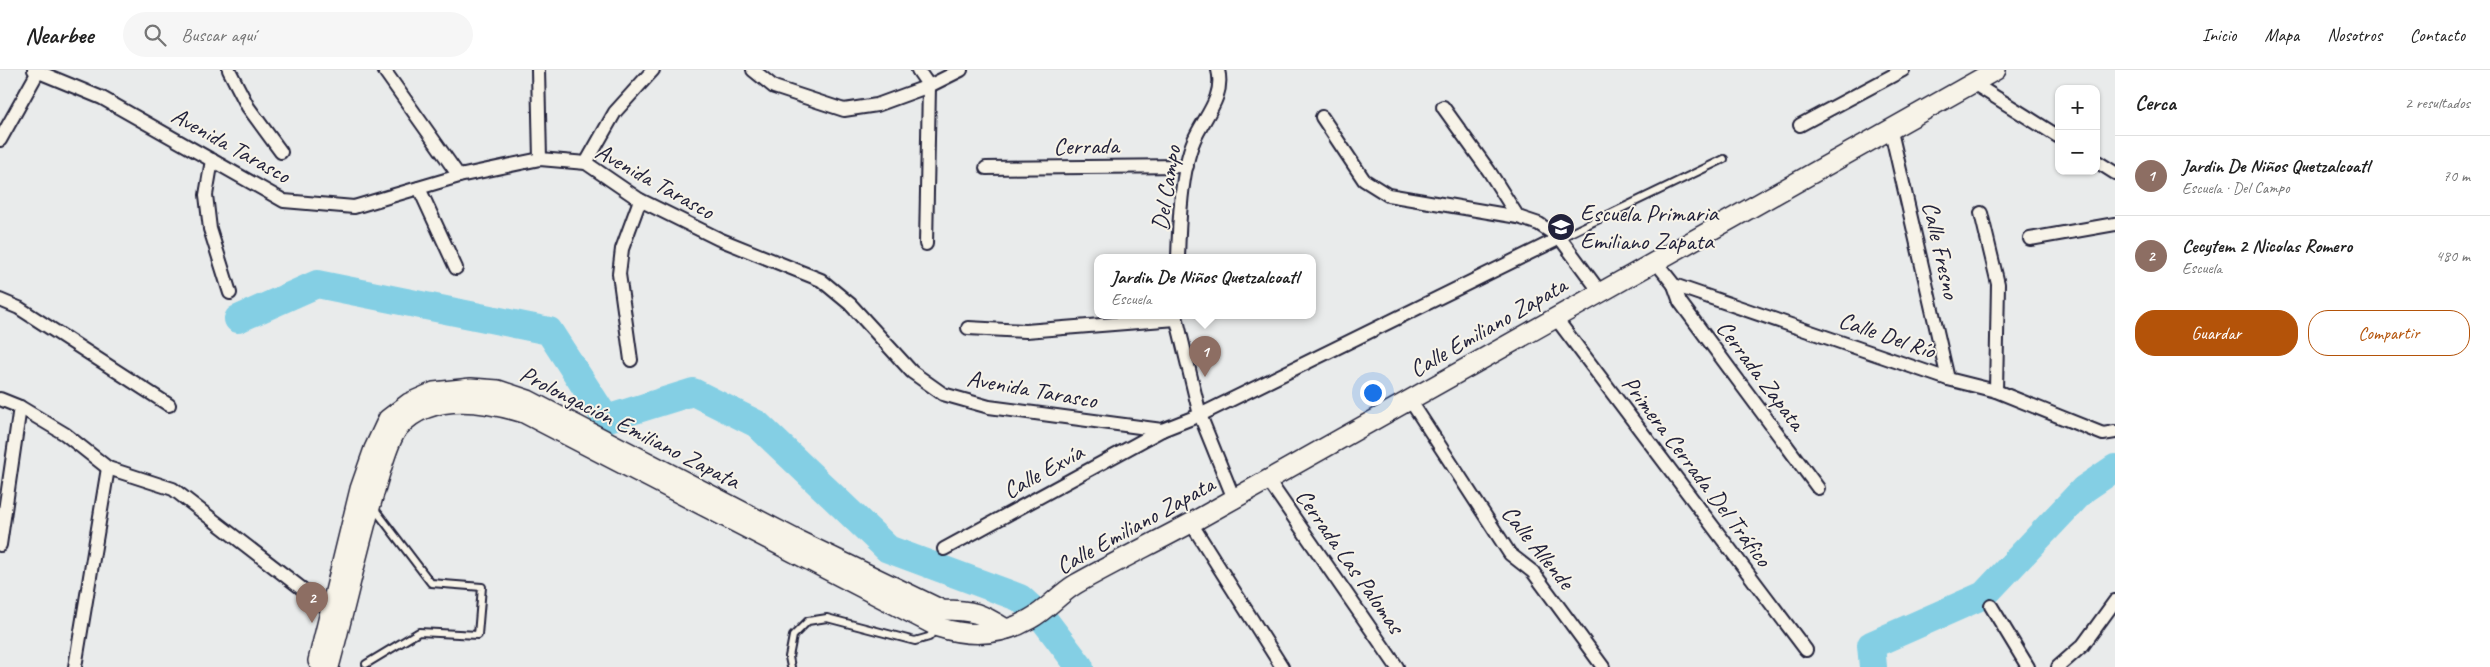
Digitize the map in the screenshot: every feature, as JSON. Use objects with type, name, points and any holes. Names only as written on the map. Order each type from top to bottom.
[{"type":"main road","name":"Calle Emiliano Zapata","points":[[940,619],[963,610],[982,614],[1006,629],[1031,619],[1055,598],[1075,585],[1268,480],[1555,317],[1891,131],[1996,70]]},
{"type":"main road","name":"Prolongación Emiliano Zapata","points":[[316,667],[336,615],[366,496],[374,448],[388,419],[409,403],[434,392],[471,388],[498,390],[528,400],[797,540],[940,619]]},
{"type":"main road","name":"Prolongación Emiliano Zapata","points":[[330,667],[336,615]]},
{"type":"street","points":[[0,140],[37,70]]},
{"type":"street","name":"Avenida Tarasco","points":[[37,70],[102,98],[284,200],[354,207],[460,176],[540,159],[586,163],[640,200],[719,240],[821,280],[850,304],[912,372],[943,394],[989,407],[1162,430],[1200,415],[1560,238]]},
{"type":"street","points":[[229,70],[248,107],[281,152]]},
{"type":"street","points":[[384,70],[460,176]]},
{"type":"street","points":[[538,70],[540,159]]},
{"type":"street","points":[[586,163],[615,112],[653,70]]},
{"type":"street","points":[[753,70],[774,87],[844,110],[878,105],[930,86],[961,70]]},
{"type":"street","points":[[918,70],[930,86],[926,244]]},
{"type":"street","name":"Del Campo","points":[[1178,254],[1187,166],[1194,141],[1215,102],[1221,81],[1218,70]]},
{"type":"street","points":[[1800,125],[1903,70]]},
{"type":"street","points":[[1973,83],[2055,135]]},
{"type":"street","points":[[1443,107],[1490,172],[1518,217]]},
{"type":"street","points":[[1322,117],[1364,180],[1388,195],[1518,217],[1539,224],[1560,238],[1600,292]]},
{"type":"street","name":"Calle Fresno","points":[[1891,131],[1948,379]]},
{"type":"street","points":[[212,160],[206,195],[210,229],[230,293]]},
{"type":"street","points":[[2100,164],[2115,173]]},
{"type":"street","name":"Cerrada","points":[[986,168],[1187,166]]},
{"type":"street","points":[[419,188],[456,268]]},
{"type":"street","points":[[632,360],[619,274],[622,249],[640,200]]},
{"type":"street","points":[[1981,213],[1998,284],[1996,391]]},
{"type":"street","points":[[2030,239],[2115,224]]},
{"type":"street","points":[[1655,261],[1674,286]]},
{"type":"street","name":"Calle Del Río","points":[[1674,286],[1948,379],[1996,391],[2103,434],[2115,432]]},
{"type":"street","name":"Cerrada Zapata","points":[[1674,286],[1680,302],[1818,488]]},
{"type":"street","points":[[0,300],[19,308],[169,405]]},
{"type":"street","name":"Primera Cerrada Del Tráfico","points":[[1555,317],[1806,650]]},
{"type":"street","points":[[968,328],[1026,332],[1165,319]]},
{"type":"street","points":[[1176,319],[1200,415],[1234,498]]},
{"type":"street","points":[[0,399],[20,407],[65,434],[108,468],[173,490],[336,615]]},
{"type":"street","name":"Calle Allende","points":[[1410,400],[1510,554],[1533,572],[1603,667]]},
{"type":"street","points":[[0,545],[20,407]]},
{"type":"street","name":"Calle Exvía","points":[[944,549],[1162,430]]},
{"type":"street","points":[[74,667],[108,468]]},
{"type":"street","name":"Cerrada Las Palomas","points":[[1268,480],[1397,667]]},
{"type":"street","points":[[1190,523],[1282,667]]},
{"type":"street","points":[[2058,667],[2083,645],[2115,601]]},
{"type":"street","points":[[1991,606],[2028,667]]},
{"type":"lane","points":[[1560,238],[1724,159]]},
{"type":"lane","points":[[366,496],[431,584],[482,587],[478,635],[418,632],[366,664]]},
{"type":"lane","points":[[791,667],[789,657],[793,636],[808,621],[827,618],[915,641],[929,637],[940,619]]},
{"type":"waterway","points":[[238,319],[317,284],[549,331],[606,419],[693,392],[757,424],[888,549],[1020,598],[1045,621],[1080,667]]},
{"type":"waterway","points":[[1873,667],[1871,645],[1984,595],[2084,489],[2115,468]]},
{"type":"place","name":"Escuela Primaria Emiliano Zapata","points":[[1561,227]]},
{"type":"place","name":"Jardin De Niños Quetzalcoatl","points":[[1205,377]]},
{"type":"place","name":"Cecytem 2 Nicolas Romero","points":[[312,623]]}]
